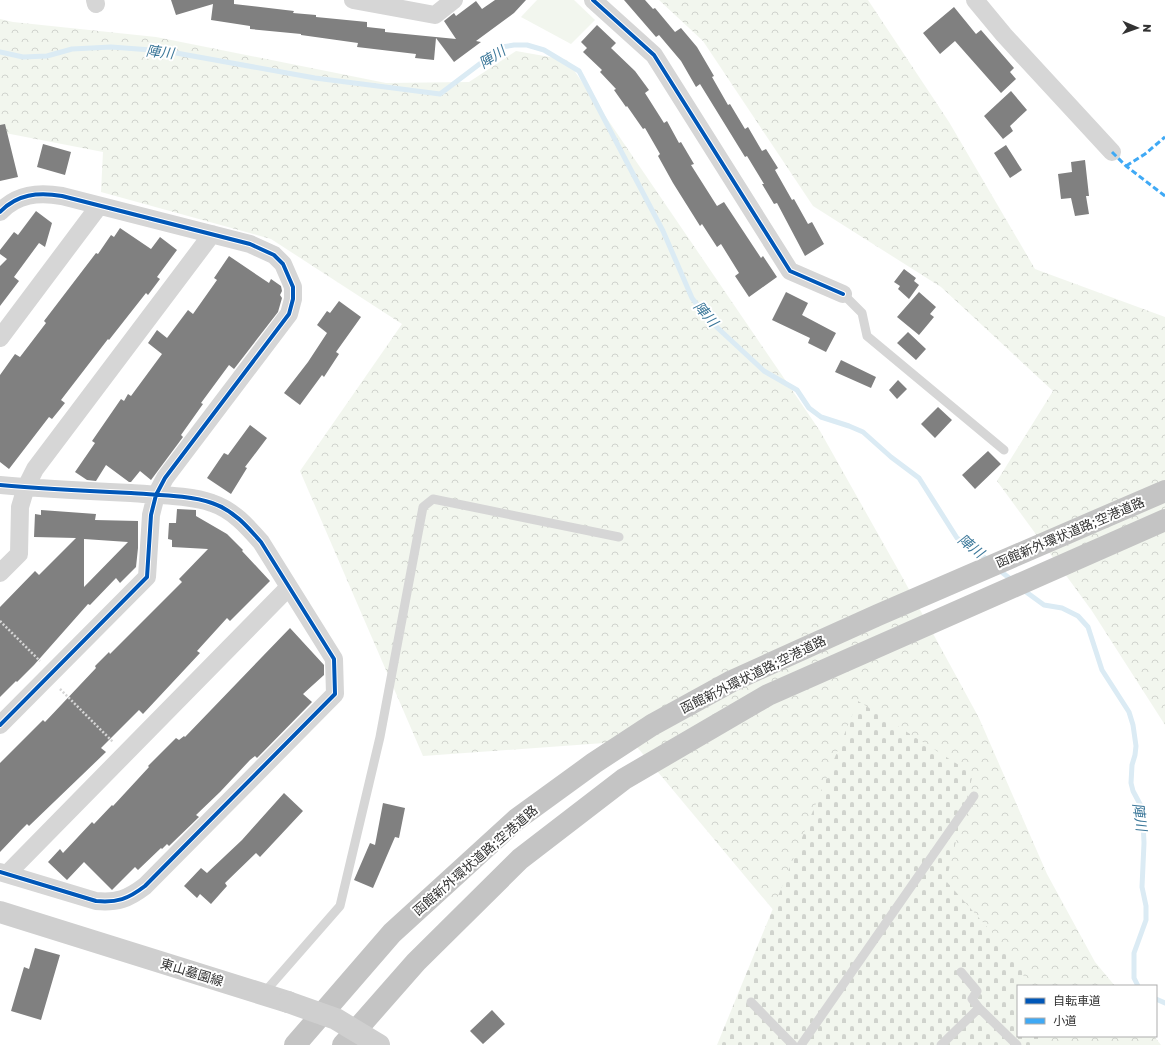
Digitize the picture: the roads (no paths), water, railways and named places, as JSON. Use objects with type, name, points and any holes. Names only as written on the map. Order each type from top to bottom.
[{"type":"highway","name":"函館新外環状道路;空港道路","points":[[295,1045],[392,933],[517,819],[594,763],[652,725],[732,681],[878,615],[1165,491]]},
{"type":"highway","name":"函館新外環状道路;空港道路","points":[[343,1045],[416,962],[520,859],[624,779],[768,695],[1165,520]]},
{"type":"street","points":[[353,0],[435,15],[454,0]]},
{"type":"street","points":[[593,0],[654,55],[790,271],[843,294]]},
{"type":"street","points":[[975,0],[1004,35],[1112,152]]},
{"type":"street","points":[[0,212],[14,200],[25,196],[38,194],[62,196],[212,234],[250,244],[274,254],[283,264],[293,287],[293,299],[289,314],[165,478],[156,495],[151,515],[147,577],[0,725]]},
{"type":"street","points":[[0,338],[99,206]]},
{"type":"street","points":[[0,573],[19,554],[20,507],[26,487],[35,469],[212,234]]},
{"type":"street","points":[[0,485],[156,495],[199,500],[212,503],[237,516],[261,542],[288,588],[334,659],[335,694],[145,886],[133,896],[108,902],[96,901],[3,873],[125,754],[288,588]]},
{"type":"street","name":"東山墓園線","points":[[0,912],[288,1002],[336,1019],[379,1045]]},
{"type":"lane","points":[[843,294],[862,313],[867,336],[1004,450]]},
{"type":"lane","points":[[263,994],[340,906],[380,737],[423,507],[433,500],[619,537]]},
{"type":"lane","points":[[801,1045],[974,796]]},
{"type":"lane","points":[[961,972],[977,991],[972,999],[979,1008],[1017,1045]]},
{"type":"lane","points":[[751,1002],[793,1045]]},
{"type":"lane","points":[[941,1045],[979,1008]]},
{"type":"waterway","name":"陣川","points":[[0,52],[23,57],[47,56],[72,49],[111,47],[165,51],[315,78],[440,94],[502,47],[527,45],[544,50],[579,71],[663,231],[692,298],[709,320],[764,371],[797,390],[809,408],[821,417],[863,432],[891,457],[919,478],[957,538],[988,560]]},
{"type":"waterway","name":"陣川","points":[[999,570],[1013,581]]},
{"type":"waterway","name":"陣川","points":[[1022,589],[1044,605],[1062,608],[1078,616],[1088,627],[1102,670],[1129,712],[1133,725],[1136,746],[1132,765],[1131,783],[1133,791],[1141,806],[1143,820],[1144,843],[1142,887],[1146,906],[1146,920],[1134,953],[1134,978],[1138,985]]},
{"type":"waterway","name":"陣川","points":[[1157,999],[1165,1003]]}]
